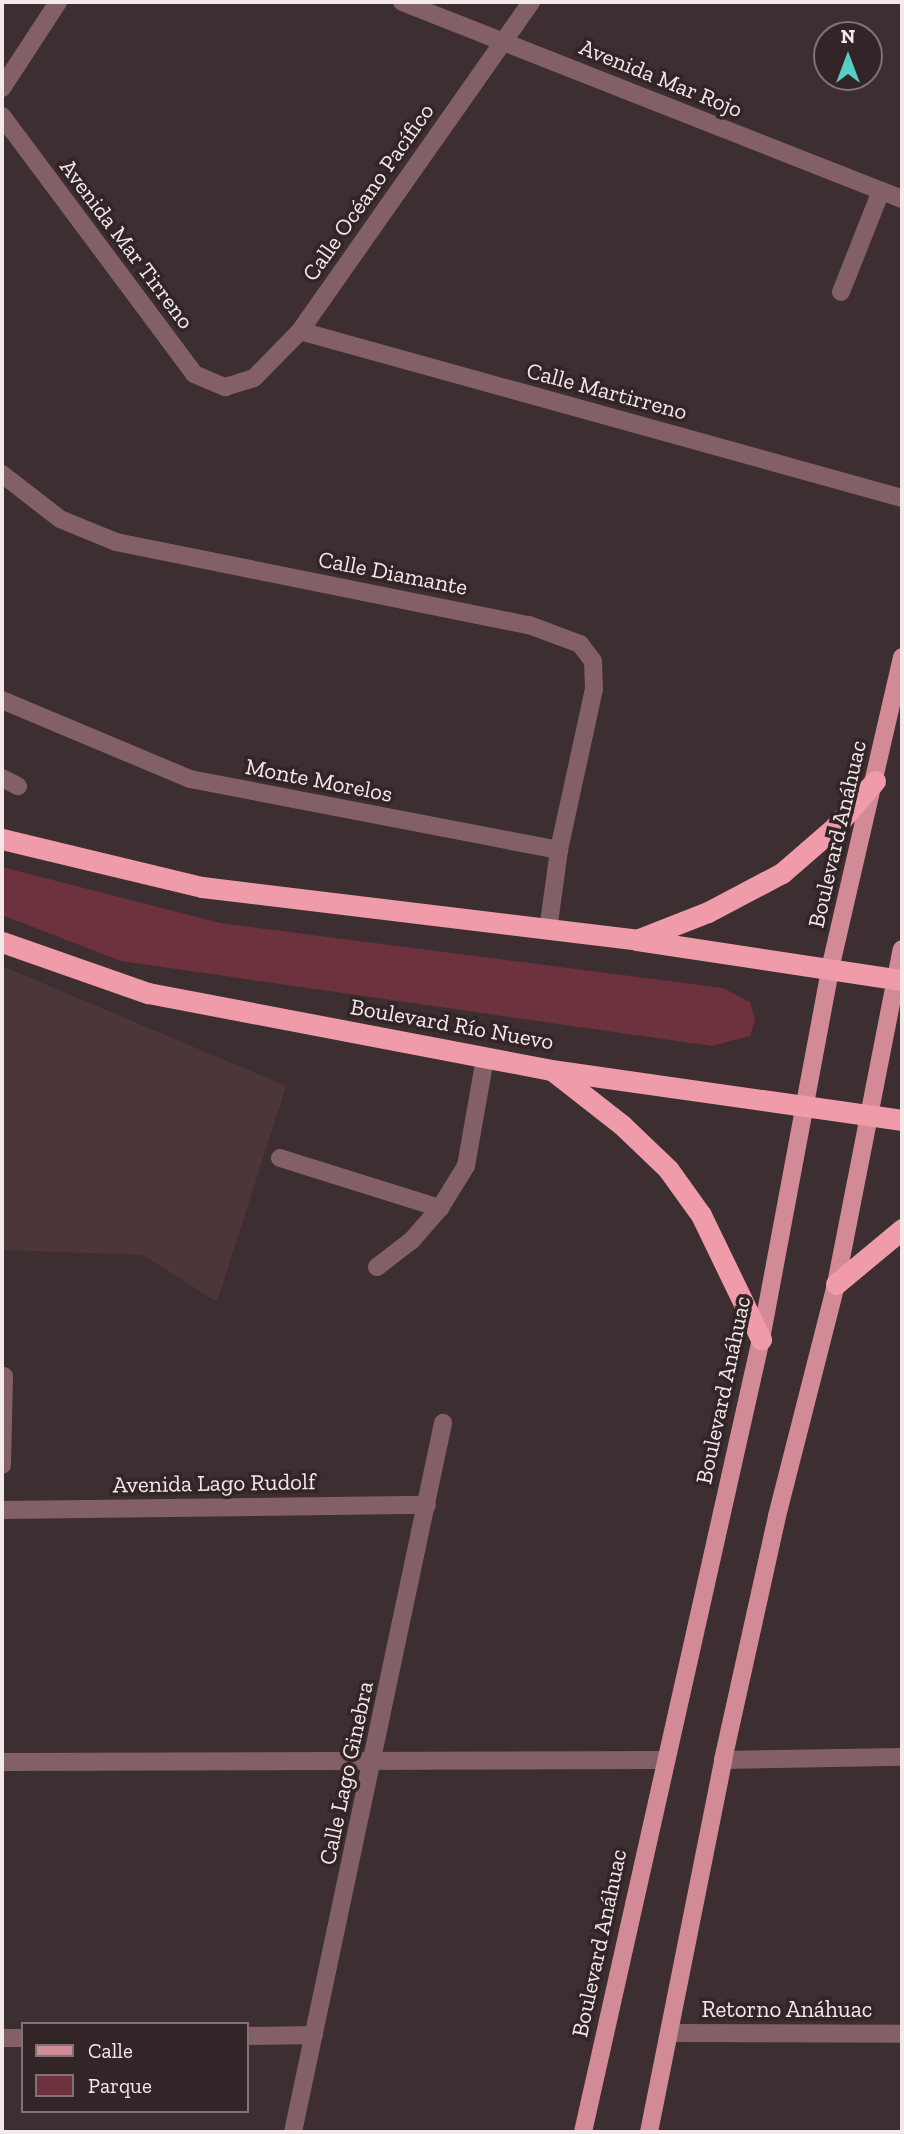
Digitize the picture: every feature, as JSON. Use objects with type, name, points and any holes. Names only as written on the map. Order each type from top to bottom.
[{"type":"highway","points":[[637,940],[708,912],[782,873],[835,827],[875,782]]},
{"type":"highway","points":[[2,839],[202,887],[637,940],[899,979]]},
{"type":"highway","name":"Boulevard Río Nuevo","points":[[2,942],[148,993],[551,1070],[806,1103],[902,1120]]},
{"type":"highway","points":[[551,1070],[622,1125],[668,1169],[701,1215],[761,1339]]},
{"type":"highway","points":[[836,1284],[902,1229]]},
{"type":"main road","name":"Boulevard Anáhuac","points":[[583,2132],[664,1760],[761,1339],[830,969],[902,657]]},
{"type":"main road","points":[[649,2132],[672,2033],[723,1760],[777,1516],[836,1284],[899,979],[902,949]]},
{"type":"street","points":[[2,88],[58,2]]},
{"type":"street","name":"Avenida Mar Rojo","points":[[402,2],[902,199]]},
{"type":"street","name":"Calle Océano Pacífico","points":[[225,387],[254,378],[300,331],[531,2]]},
{"type":"street","name":"Avenida Mar Tirreno","points":[[2,116],[194,374],[225,387]]},
{"type":"street","points":[[841,292],[881,191]]},
{"type":"street","name":"Calle Martirreno","points":[[300,331],[902,498]]},
{"type":"street","name":"Calle Diamante","points":[[2,474],[60,519],[116,542],[529,625],[580,644],[593,661],[594,689],[559,850]]},
{"type":"street","name":"Monte Morelos","points":[[2,700],[190,779],[559,850]]},
{"type":"street","points":[[548,930],[559,850]]},
{"type":"street","points":[[377,1267],[398,1254],[440,1208],[467,1167],[485,1058]]},
{"type":"street","points":[[280,1158],[440,1208]]},
{"type":"street","points":[[2,1465],[4,1376]]},
{"type":"street","name":"Calle Lago Ginebra","points":[[293,2132],[375,1761],[443,1423]]},
{"type":"street","name":"Avenida Lago Rudolf","points":[[2,1510],[427,1505]]},
{"type":"street","points":[[723,1760],[902,1757]]},
{"type":"street","points":[[2,1762],[664,1760]]},
{"type":"street","name":"Retorno Anáhuac","points":[[672,2033],[902,2034]]},
{"type":"street","points":[[248,2036],[314,2035]]},
{"type":"street","points":[[2,2038],[21,2038]]},
{"type":"shaded area","points":[[2,966],[286,1086],[217,1302],[143,1255],[2,1250]]},
{"type":"green space","points":[[2,867],[220,923],[723,988],[750,1002],[755,1020],[750,1036],[712,1046],[121,961],[2,915]]}]
